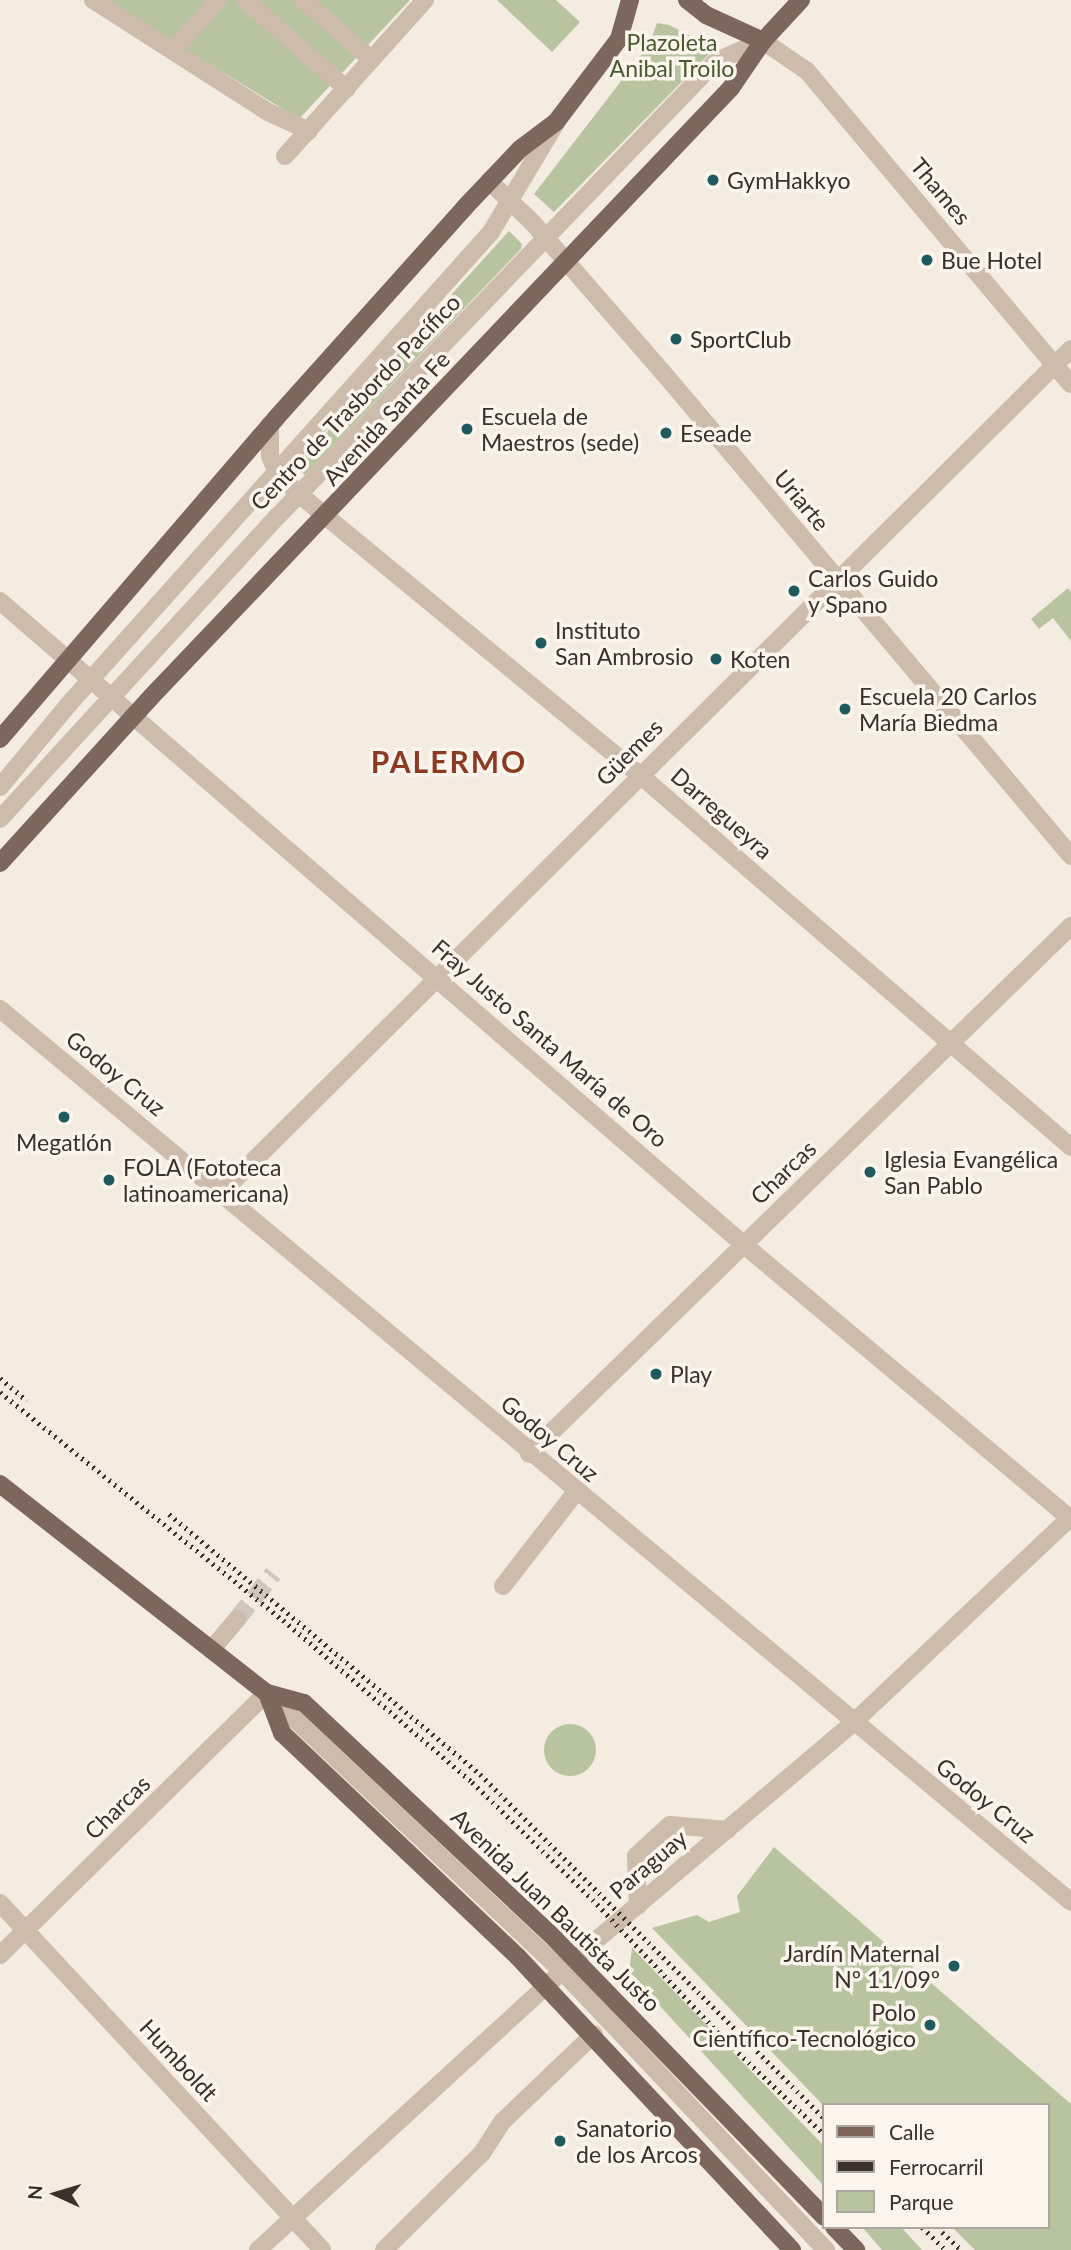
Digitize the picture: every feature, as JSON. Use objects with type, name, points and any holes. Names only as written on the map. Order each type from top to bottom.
[{"type":"main road","points":[[0,739],[66,658],[270,424],[489,181],[520,149],[556,122],[619,39],[630,0]]},
{"type":"main road","points":[[687,0],[706,15],[763,41]]},
{"type":"main road","name":"Avenida Santa Fe","points":[[0,863],[134,716],[731,88],[763,41],[801,0]]},
{"type":"main road","name":"Avenida Juan Bautista Justo","points":[[0,1484],[267,1693],[304,1703],[822,2215]]},
{"type":"main road","points":[[267,1693],[282,1733],[594,2034],[792,2250]]},
{"type":"main road","points":[[836,2229],[856,2250]]},
{"type":"street","points":[[93,0],[268,112],[309,131]]},
{"type":"street","points":[[173,51],[218,0]]},
{"type":"street","points":[[245,0],[347,89]]},
{"type":"street","points":[[303,0],[372,60]]},
{"type":"street","points":[[285,156],[425,0]]},
{"type":"street","name":"Centro de Trasbordo Pacífico","points":[[0,819],[111,696],[300,495],[716,61],[763,41]]},
{"type":"street","name":"Thames","points":[[763,41],[807,71],[1071,384]]},
{"type":"street","name":"Centro de Trasbordo Pacífico","points":[[0,787],[491,232],[556,122]]},
{"type":"street","name":"Uriarte","points":[[489,181],[568,262],[1071,856]]},
{"type":"street","name":"Güemes","points":[[223,1191],[1071,349]]},
{"type":"street","points":[[270,424],[270,456],[277,473]]},
{"type":"street","name":"Darregueyra","points":[[277,473],[300,495],[640,775],[1071,1147]]},
{"type":"street","name":"Fray Justo Santa María de Oro","points":[[0,601],[743,1244],[1071,1518]]},
{"type":"street","name":"Charcas","points":[[529,1454],[1071,926]]},
{"type":"street","name":"Godoy Cruz","points":[[0,1009],[223,1191],[529,1454],[1071,1902]]},
{"type":"street","points":[[503,1586],[576,1492]]},
{"type":"street","name":"Paraguay","points":[[258,2250],[569,1966],[853,1723],[1071,1518]]},
{"type":"street","points":[[212,1649],[237,1619]]},
{"type":"street","name":"Charcas","points":[[0,1955],[267,1693]]},
{"type":"street","points":[[638,1906],[636,1856],[670,1825],[728,1830]]},
{"type":"street","name":"Humboldt","points":[[0,1903],[322,2250]]},
{"type":"street","points":[[569,1966],[827,2250]]},
{"type":"street","points":[[384,2250],[482,2153],[502,2122],[594,2034]]},
{"type":"green space","points":[[105,0],[410,0],[299,119]]},
{"type":"green space","points":[[497,0],[556,0],[580,22],[552,52]]},
{"type":"green space","name":"Plazoleta Anibal Troilo","points":[[657,23],[669,25],[710,46],[711,52],[554,212],[534,194],[649,45]]},
{"type":"green space","points":[[509,231],[522,244],[521,249],[305,475],[296,466]]},
{"type":"green space","points":[[1068,588],[1071,592],[1071,641],[1053,618],[1039,629],[1031,619]]},
{"type":"green space","points":[[570,1724],[580,1726],[588,1732],[594,1740],[594,1760],[588,1768],[580,1774],[570,1776],[560,1774],[552,1768],[546,1760],[544,1750],[546,1740],[552,1732],[560,1726]]},
{"type":"green space","points":[[774,1847],[1071,2104],[1071,2250],[975,2250],[954,2229],[1050,2229],[1050,2103],[822,2104],[652,1928],[697,1915],[709,1922],[740,1912],[737,1896]]},
{"type":"green space","points":[[632,1948],[822,2144],[822,2184],[629,1972]]},
{"type":"green space","points":[[864,2229],[903,2229],[922,2250],[882,2250]]},
{"type":"tunnel","points":[[237,1619],[273,1574]]},
{"type":"railway","points":[[0,1378],[27,1401]]},
{"type":"railway","points":[[0,1392],[283,1620],[472,1782],[597,1904],[728,2043],[822,2132]]},
{"type":"railway","points":[[169,1514],[480,1774],[822,2116]]},
{"type":"railway","points":[[924,2229],[946,2250]]},
{"type":"railway","points":[[942,2232],[961,2250]]},
{"type":"place","name":"GymHakkyo","points":[[713,180]]},
{"type":"place","name":"Bue Hotel","points":[[927,260]]},
{"type":"place","name":"SportClub","points":[[676,339]]},
{"type":"place","name":"Escuela de Maestros (sede)","points":[[467,429]]},
{"type":"place","name":"Eseade","points":[[666,433]]},
{"type":"place","name":"Carlos Guido y Spano","points":[[794,591]]},
{"type":"place","name":"Instituto San Ambrosio","points":[[541,643]]},
{"type":"place","name":"Koten","points":[[716,659]]},
{"type":"place","name":"Escuela 20 Carlos María Biedma","points":[[845,709]]},
{"type":"place","name":"Megatlón","points":[[64,1117]]},
{"type":"place","name":"Iglesia Evangélica San Pablo","points":[[870,1172]]},
{"type":"place","name":"FOLA (Fototeca latinoamericana)","points":[[109,1180]]},
{"type":"place","name":"Play","points":[[656,1374]]},
{"type":"place","name":"Jardín Maternal Nº 11/09º","points":[[954,1966]]},
{"type":"place","name":"Polo Científico-Tecnológico","points":[[930,2025]]},
{"type":"place","name":"Sanatorio de los Arcos","points":[[560,2141]]},
{"type":"district","name":"PALERMO","points":[[449,761]]}]
